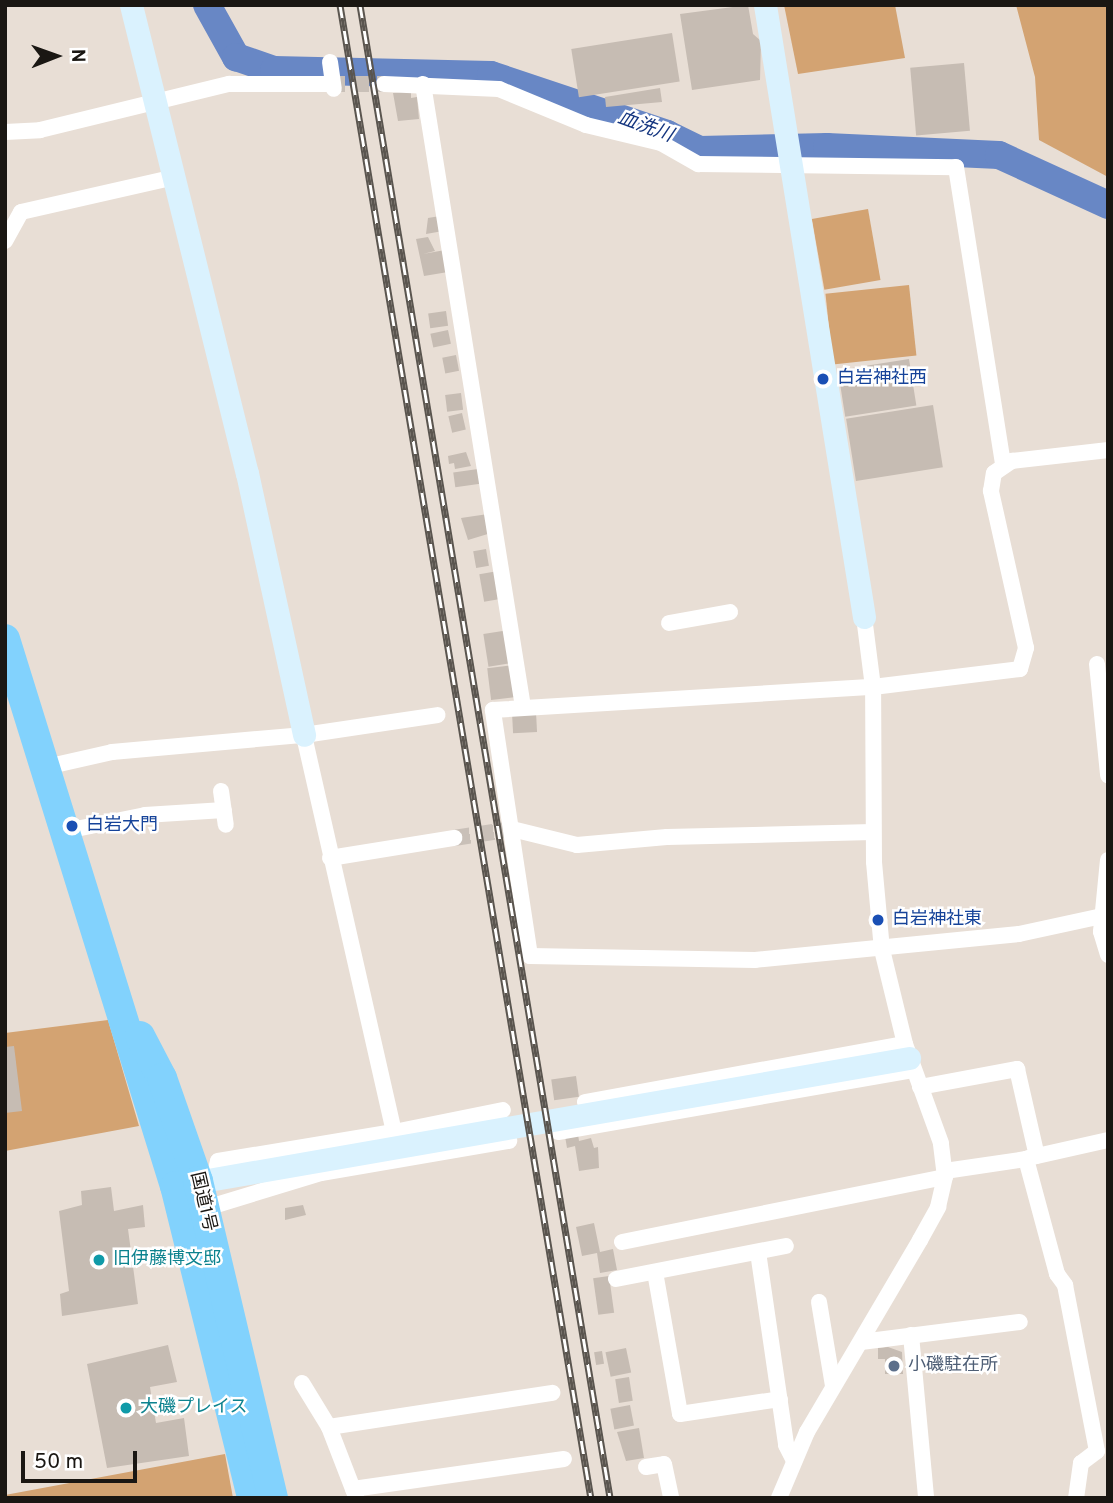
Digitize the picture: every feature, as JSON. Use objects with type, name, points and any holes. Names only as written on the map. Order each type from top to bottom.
[{"type":"highway","name":"国道1号","points":[[5,639],[120,999],[162,1077],[198,1188],[274,1498]]},
{"type":"highway","name":"国道1号","points":[[198,1188],[252,1498]]},
{"type":"street","points":[[131,5],[158,103],[296,682],[330,858],[394,1132]]},
{"type":"street","points":[[765,5],[791,154],[873,687],[873,832],[882,950],[909,1057],[941,1143],[945,1174],[932,1218],[834,1386],[794,1461],[779,1498]]},
{"type":"street","points":[[5,132],[40,130],[229,84],[286,91],[332,88],[330,62]]},
{"type":"street","points":[[384,84],[499,89],[586,125],[661,143],[698,163],[791,154],[956,167],[1003,463]]},
{"type":"street","points":[[423,85],[523,707]]},
{"type":"street","points":[[5,241],[21,212],[174,177]]},
{"type":"street","points":[[1102,916],[1019,934],[882,950],[755,960],[530,956],[493,709],[873,687],[1024,666],[1026,648],[1015,586],[991,491],[994,473],[1003,463],[1108,450]]},
{"type":"street","points":[[669,623],[730,612]]},
{"type":"street","points":[[1097,664],[1108,775]]},
{"type":"street","points":[[46,767],[112,752],[304,734],[438,715]]},
{"type":"street","points":[[66,831],[145,815],[225,818],[221,791]]},
{"type":"street","points":[[512,829],[577,845],[667,837],[873,832]]},
{"type":"street","points":[[330,858],[361,849],[454,838]]},
{"type":"street","points":[[1108,860],[1101,932],[1108,955]]},
{"type":"street","points":[[198,1188],[417,1142],[909,1057]]},
{"type":"street","points":[[585,1102],[909,1057]]},
{"type":"street","points":[[558,1132],[909,1057]]},
{"type":"street","points":[[920,1087],[1017,1069],[1031,1158],[1057,1274],[1065,1284],[1102,1450],[1081,1463],[1076,1498]]},
{"type":"street","points":[[608,1123],[612,1097]]},
{"type":"street","points":[[198,1188],[218,1161],[394,1132],[503,1110]]},
{"type":"street","points":[[622,1242],[1108,1140]]},
{"type":"street","points":[[198,1188],[321,1173],[509,1142]]},
{"type":"street","points":[[616,1279],[786,1246]]},
{"type":"street","points":[[758,1252],[786,1445],[794,1461]]},
{"type":"street","points":[[655,1272],[680,1414],[780,1399]]},
{"type":"street","points":[[819,1302],[834,1386]]},
{"type":"street","points":[[861,1342],[1020,1322]]},
{"type":"street","points":[[911,1335],[926,1498]]},
{"type":"street","points":[[302,1383],[329,1427],[355,1493],[564,1459]]},
{"type":"street","points":[[329,1427],[552,1393]]},
{"type":"street","points":[[646,1467],[668,1464],[671,1498]]},
{"type":"shaded area","points":[[784,5],[895,5],[905,58],[798,74]]},
{"type":"shaded area","points":[[1016,5],[1108,5],[1108,177],[1039,140],[1035,77]]},
{"type":"shaded area","points":[[868,209],[881,280],[824,290],[812,219]]},
{"type":"shaded area","points":[[909,285],[916,356],[833,364],[825,294]]},
{"type":"shaded area","points":[[108,1020],[139,1126],[5,1151],[5,1033]]},
{"type":"shaded area","points":[[225,1454],[233,1498],[5,1498],[5,1495]]},
{"type":"building","points":[[748,5],[753,34],[761,41],[760,80],[692,90],[680,14]]},
{"type":"building","points":[[672,33],[680,81],[579,97],[571,49]]},
{"type":"building","points":[[964,63],[970,131],[916,135],[910,68]]},
{"type":"building","points":[[660,88],[662,102],[606,107],[605,97]]},
{"type":"building","points":[[411,91],[411,98],[417,97],[419,119],[398,121],[393,93]]},
{"type":"building","points":[[440,216],[443,231],[426,234],[428,218]]},
{"type":"building","points":[[428,237],[435,251],[423,254],[445,250],[448,272],[424,276],[416,239]]},
{"type":"building","points":[[446,311],[448,326],[430,328],[428,314]]},
{"type":"building","points":[[448,330],[451,344],[433,347],[430,334]]},
{"type":"building","points":[[456,355],[459,371],[445,373],[442,358]]},
{"type":"building","points":[[909,359],[916,405],[845,417],[838,370]]},
{"type":"building","points":[[461,393],[463,410],[447,412],[445,395]]},
{"type":"building","points":[[933,405],[943,467],[856,481],[846,419]]},
{"type":"building","points":[[462,413],[466,430],[452,433],[448,416]]},
{"type":"building","points":[[466,452],[471,466],[455,469],[454,463],[449,464],[448,456]]},
{"type":"building","points":[[478,469],[480,484],[455,487],[453,472]]},
{"type":"building","points":[[488,514],[491,533],[468,540],[461,518]]},
{"type":"building","points":[[486,549],[489,566],[476,568],[473,551]]},
{"type":"building","points":[[498,571],[503,599],[484,602],[479,574]]},
{"type":"building","points":[[509,630],[514,663],[488,667],[483,634]]},
{"type":"building","points":[[514,665],[518,697],[491,700],[487,668]]},
{"type":"building","points":[[536,712],[537,732],[513,733],[512,713]]},
{"type":"building","points":[[14,1046],[22,1111],[5,1113],[5,1047]]},
{"type":"building","points":[[576,1076],[579,1097],[554,1100],[551,1079]]},
{"type":"building","points":[[578,1134],[579,1141],[591,1138],[594,1148],[598,1147],[599,1168],[579,1171],[575,1146],[567,1148],[565,1136]]},
{"type":"building","name":"旧伊藤博文邸","points":[[111,1187],[114,1211],[143,1205],[145,1227],[128,1229],[138,1304],[62,1316],[60,1294],[69,1291],[59,1211],[82,1205],[81,1191]]},
{"type":"building","points":[[303,1205],[306,1215],[285,1220],[285,1208]]},
{"type":"building","points":[[594,1223],[600,1252],[613,1249],[617,1270],[600,1273],[597,1253],[582,1256],[576,1227]]},
{"type":"building","points":[[609,1276],[614,1313],[598,1315],[593,1278]]},
{"type":"building","name":"大磯プレイス","points":[[168,1345],[177,1382],[150,1387],[152,1400],[159,1404],[154,1411],[156,1423],[184,1418],[189,1456],[107,1468],[87,1364]]},
{"type":"building","name":"小磯駐在所","points":[[888,1347],[902,1352],[903,1374],[885,1374],[885,1359],[878,1359],[878,1348]]},
{"type":"building","points":[[626,1348],[631,1372],[611,1377],[605,1352]]},
{"type":"building","points":[[602,1351],[604,1364],[596,1365],[594,1352]]},
{"type":"building","points":[[629,1377],[633,1401],[619,1403],[615,1379]]},
{"type":"building","points":[[630,1405],[634,1426],[614,1429],[610,1409]]},
{"type":"building","points":[[639,1428],[644,1458],[626,1461],[617,1432]]},
{"type":"waterway","name":"血洗川","points":[[207,5],[236,57],[274,70],[491,75],[667,134],[700,150],[827,147],[999,155],[1108,205]]},
{"type":"tunnel","points":[[329,84],[384,84]]},
{"type":"tunnel","points":[[454,838],[512,829]]},
{"type":"railway","points":[[340,5],[591,1498]]},
{"type":"railway","points":[[360,5],[610,1498]]},
{"type":"place","name":"白岩神社西","points":[[823,379]]},
{"type":"place","name":"白岩大門","points":[[72,826]]},
{"type":"place","name":"白岩神社東","points":[[878,920]]},
{"type":"place","name":"旧伊藤博文邸","points":[[99,1260]]},
{"type":"place","name":"小磯駐在所","points":[[894,1366]]},
{"type":"place","name":"大磯プレイス","points":[[126,1408]]}]
